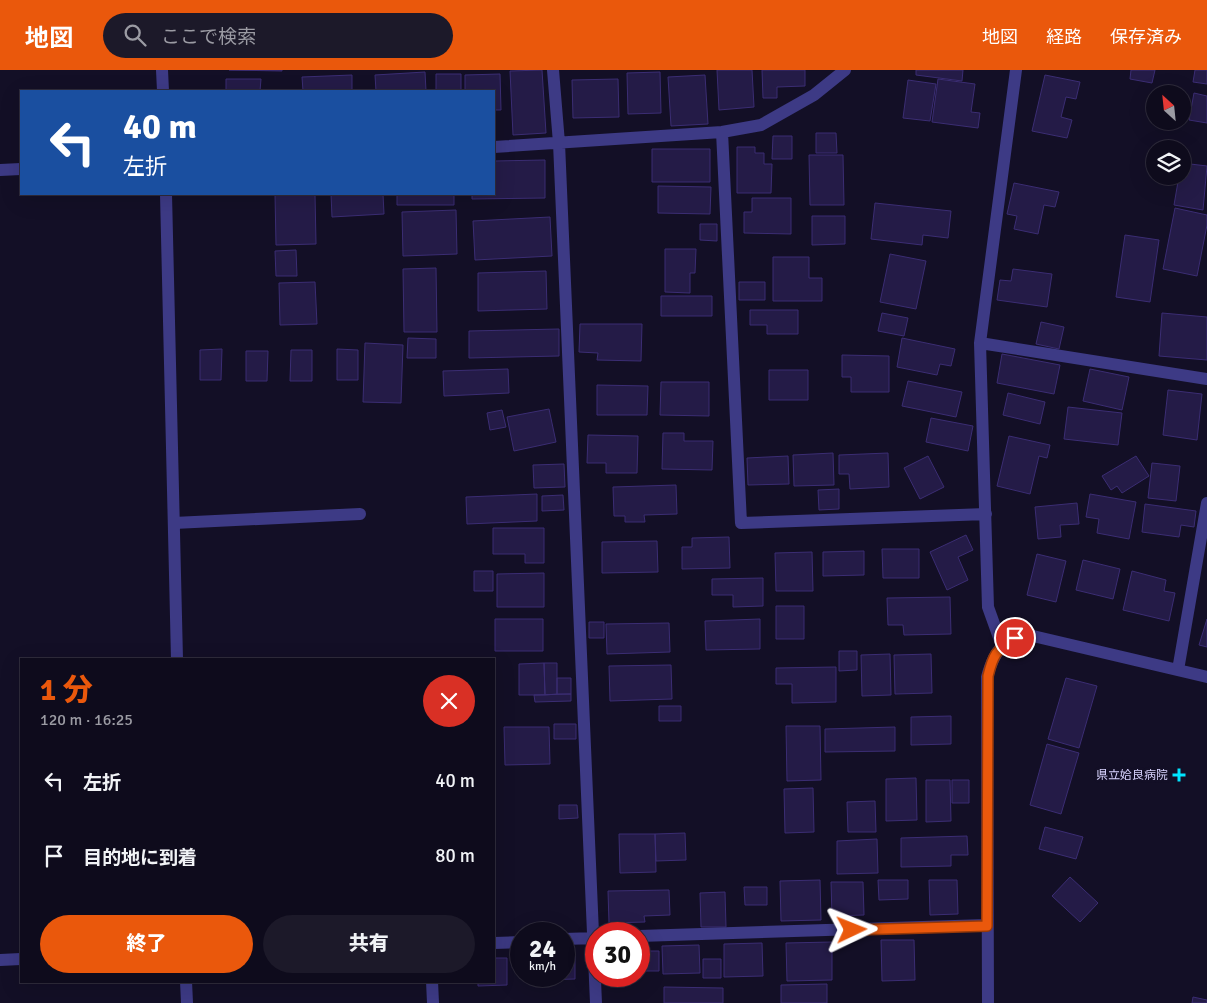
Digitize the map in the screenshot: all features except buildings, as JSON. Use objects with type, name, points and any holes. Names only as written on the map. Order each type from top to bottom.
[{"type":"street","points":[[162,70],[163,90]]},
{"type":"street","points":[[553,70],[559,143],[594,922]]},
{"type":"street","points":[[495,147],[722,132],[761,125],[814,95],[845,70]]},
{"type":"street","points":[[1002,646],[988,607],[980,343],[1016,70]]},
{"type":"street","points":[[722,132],[741,523],[986,514]]},
{"type":"street","points":[[0,170],[20,169]]},
{"type":"street","points":[[166,195],[177,658]]},
{"type":"street","points":[[980,343],[1207,379]]},
{"type":"street","points":[[1178,670],[1207,503]]},
{"type":"street","points":[[174,523],[360,514]]},
{"type":"street","points":[[988,1003],[988,676],[992,657],[1002,646],[1015,638],[1033,636],[1207,677]]},
{"type":"street","points":[[650,936],[987,926]]},
{"type":"street","points":[[495,943],[510,942]]},
{"type":"street","points":[[0,960],[20,959]]},
{"type":"street","points":[[186,983],[187,1003]]},
{"type":"street","points":[[432,983],[433,1003]]},
{"type":"street","points":[[596,987],[596,1003]]},
{"type":"place","name":"県立姶良病院","points":[[1179,775]]},
{"type":"route","points":[[852,930],[987,926],[988,676],[992,657],[1002,646],[1015,638]]}]
